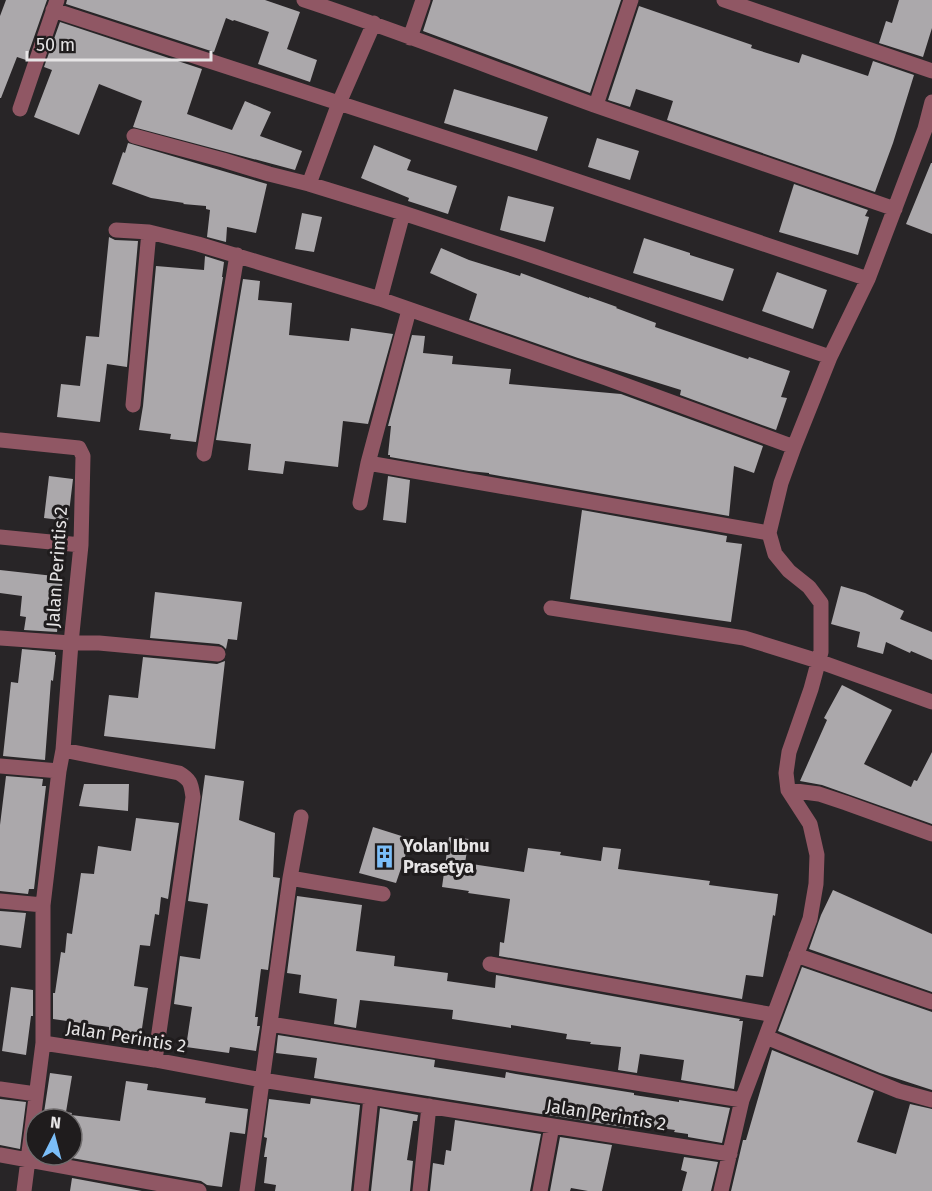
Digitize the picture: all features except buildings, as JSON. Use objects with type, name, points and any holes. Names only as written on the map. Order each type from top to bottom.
[{"type":"street","points":[[304,0],[895,209]]},
{"type":"street","points":[[410,38],[423,0]]},
{"type":"street","points":[[596,105],[631,0]]},
{"type":"street","points":[[724,0],[932,71]]},
{"type":"street","points":[[20,109],[55,5],[339,103],[868,279]]},
{"type":"street","points":[[309,184],[339,103],[374,23]]},
{"type":"street","points":[[722,1191],[742,1100],[810,919],[816,884],[818,855],[810,824],[788,790],[786,773],[789,752],[821,652],[821,603],[809,587],[789,571],[775,554],[769,533],[781,483],[794,447],[830,357],[868,279],[925,129],[932,102]]},
{"type":"street","points":[[135,136],[309,184],[403,213],[830,357]]},
{"type":"street","points":[[380,299],[403,213]]},
{"type":"street","points":[[116,230],[149,232],[198,244],[380,299],[794,447]]},
{"type":"street","points":[[133,405],[149,232]]},
{"type":"street","points":[[204,454],[237,255]]},
{"type":"street","points":[[360,503],[368,463],[409,310]]},
{"type":"street","name":"Jalan Perintis 2","points":[[0,440],[79,448],[83,456],[81,545],[70,643],[63,750],[43,905],[43,1043],[730,1154]]},
{"type":"street","points":[[368,463],[769,533]]},
{"type":"street","points":[[0,537],[81,545]]},
{"type":"street","points":[[551,608],[744,638],[818,661],[932,702]]},
{"type":"street","points":[[0,638],[99,643],[218,654]]},
{"type":"street","points":[[63,750],[179,773],[188,778],[191,785],[193,797],[155,1060]]},
{"type":"street","points":[[0,766],[59,771]]},
{"type":"street","points":[[788,790],[819,794],[846,802],[932,834]]},
{"type":"street","points":[[247,1191],[290,878],[301,817]]},
{"type":"street","points":[[290,878],[383,894]]},
{"type":"street","points":[[0,901],[43,905]]},
{"type":"street","points":[[796,955],[932,1002]]},
{"type":"street","points":[[490,964],[774,1015]]},
{"type":"street","points":[[270,1024],[742,1100]]},
{"type":"street","points":[[766,1037],[899,1090],[932,1100]]},
{"type":"street","points":[[34,1107],[43,1043]]},
{"type":"street","points":[[0,1089],[36,1094]]},
{"type":"street","points":[[361,1191],[371,1097]]},
{"type":"street","points":[[420,1191],[429,1106]]},
{"type":"street","points":[[540,1191],[552,1126]]},
{"type":"street","points":[[0,1155],[24,1159]]},
{"type":"street","points":[[24,1191],[27,1167]]},
{"type":"street","points":[[67,1167],[199,1191]]},
{"type":"place","name":"Yolan Ibnu Prasetya","points":[[385,856]]}]
